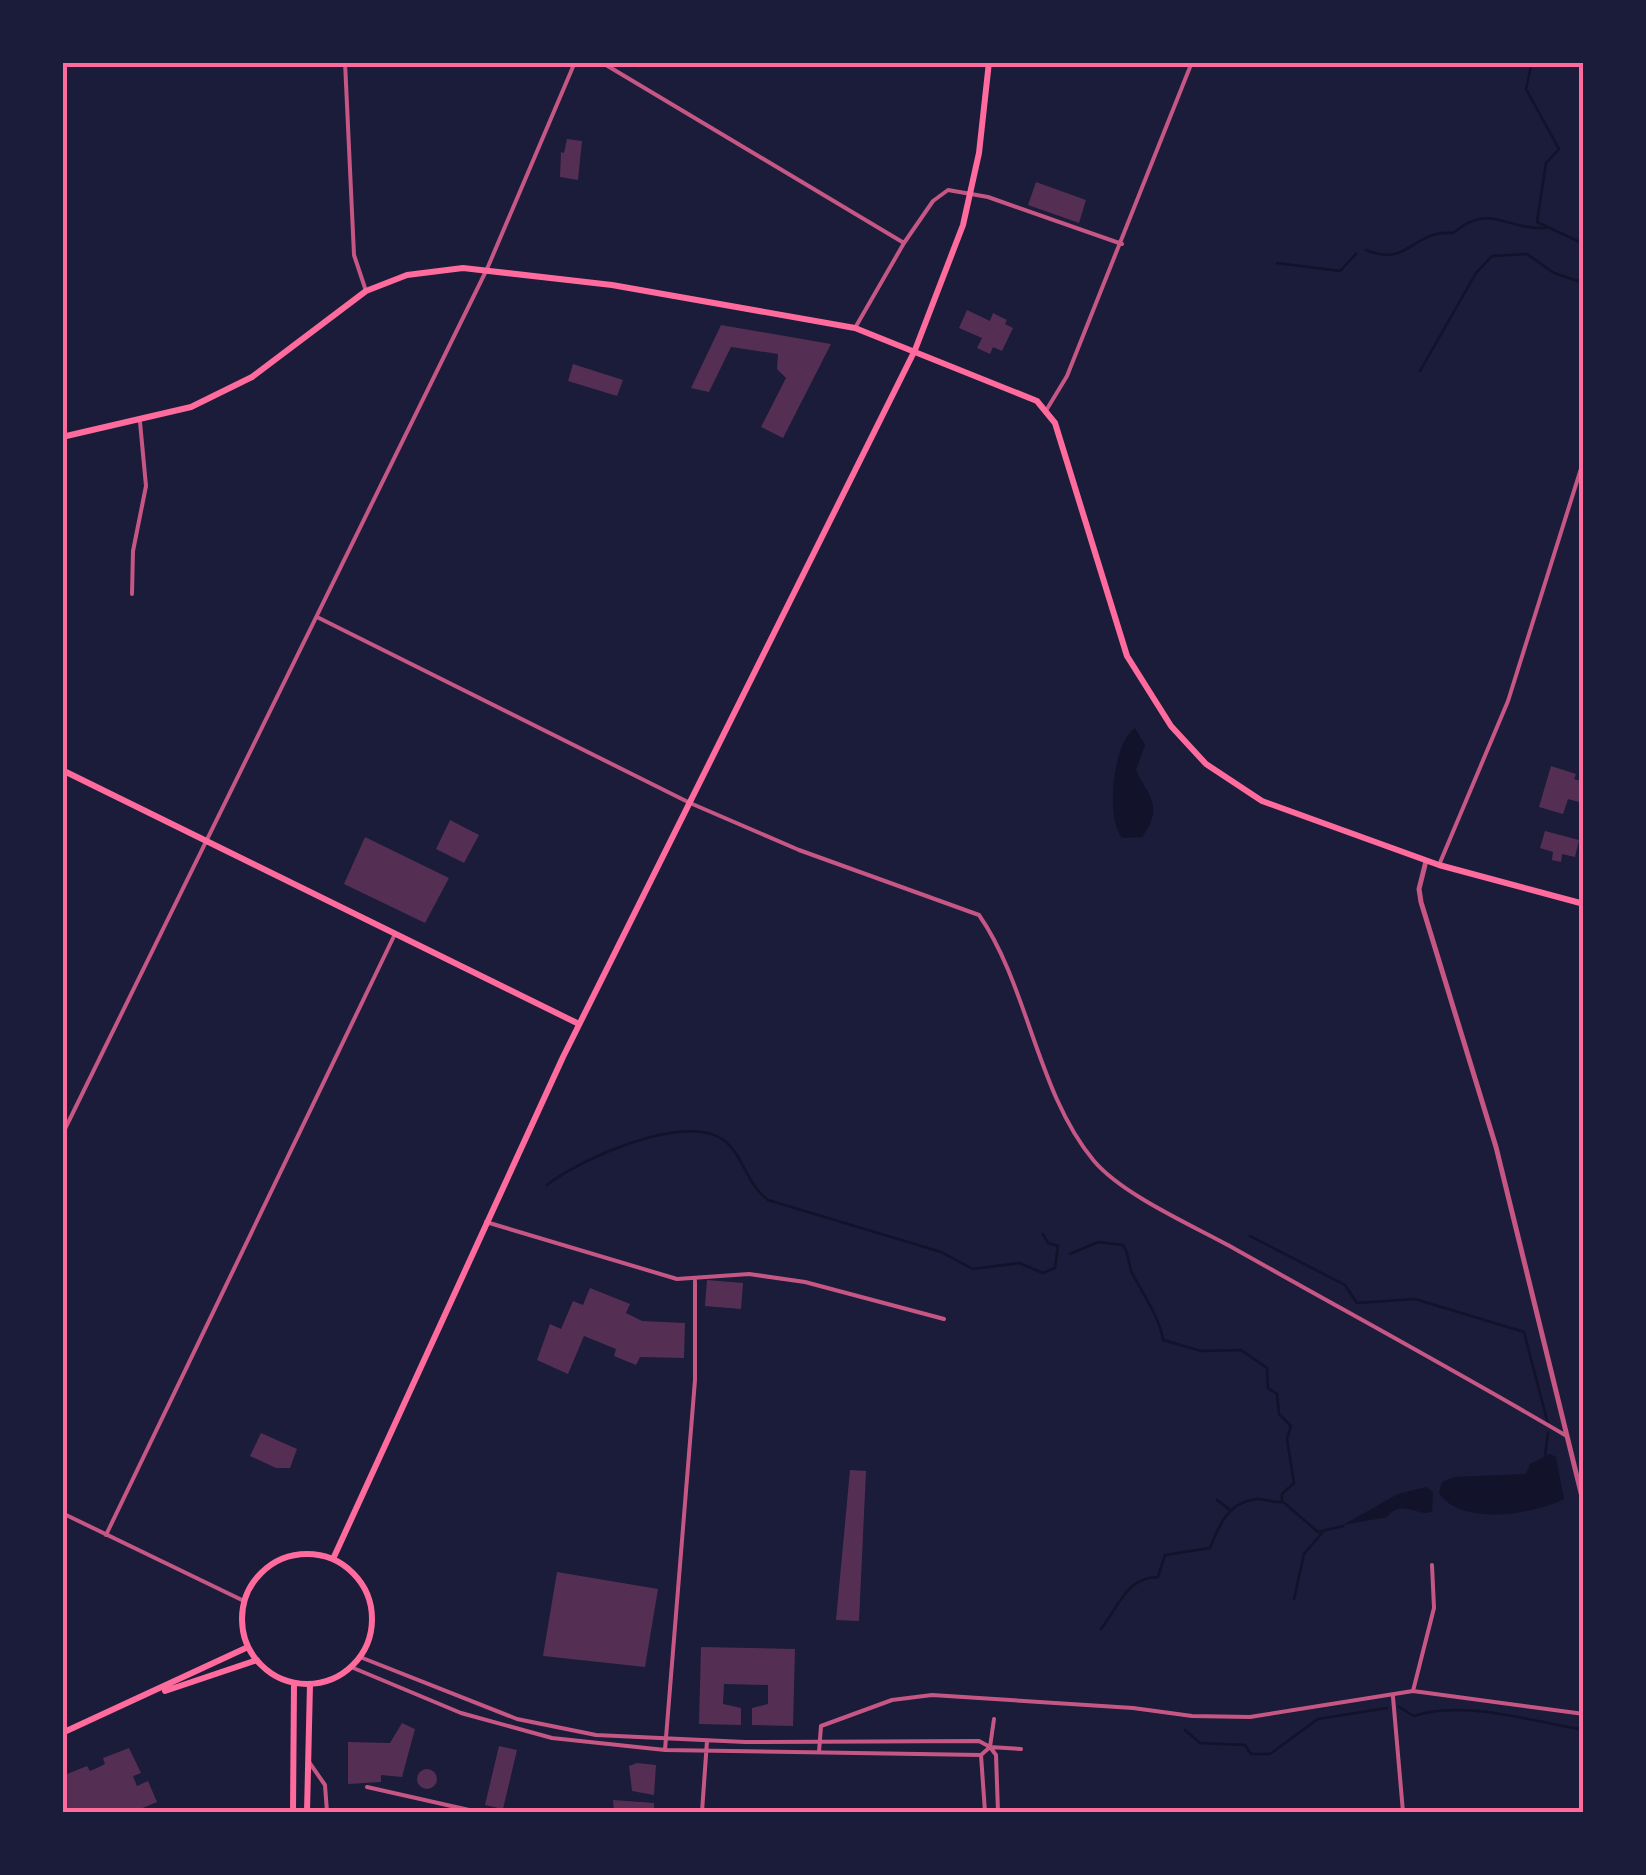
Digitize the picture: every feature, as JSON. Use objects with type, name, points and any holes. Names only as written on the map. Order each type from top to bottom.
[{"type":"main road","points":[[333,1559],[579,1024],[915,350],[971,193],[990,62]]},
{"type":"main road","points":[[62,437],[140,422],[190,407],[240,384],[366,291],[428,271],[487,269],[655,291],[855,328],[1016,391],[1047,409],[1056,423],[1127,656],[1180,736],[1222,777],[1262,800],[1439,865],[1584,904]]},
{"type":"main road","points":[[62,770],[579,1024]]},
{"type":"main road","points":[[303,1554],[333,1559],[352,1572],[370,1602],[370,1636],[360,1657],[333,1679],[310,1684],[280,1678],[256,1660],[248,1647],[242,1623],[244,1602],[263,1571],[284,1558],[303,1554]]},
{"type":"main road","points":[[62,1733],[154,1694],[248,1647]]},
{"type":"main road","points":[[154,1694],[256,1660]]},
{"type":"main road","points":[[293,1812],[294,1683]]},
{"type":"main road","points":[[307,1812],[310,1684]]},
{"type":"street","points":[[345,62],[354,255],[366,291]]},
{"type":"street","points":[[62,1136],[487,269],[574,62]]},
{"type":"street","points":[[601,62],[904,243]]},
{"type":"street","points":[[1047,409],[1059,394],[1122,244],[1192,62]]},
{"type":"street","points":[[855,328],[904,243],[934,201],[948,190],[971,193],[1122,244]]},
{"type":"street","points":[[132,594],[132,551],[146,486],[140,422]]},
{"type":"street","points":[[1439,865],[1508,701],[1584,459]]},
{"type":"street","points":[[316,617],[690,803],[798,850],[979,914],[990,931],[1024,1022],[1078,1136],[1096,1163],[1169,1212],[1570,1438]]},
{"type":"street","points":[[1426,860],[1419,889],[1421,902],[1496,1147],[1584,1505]]},
{"type":"street","points":[[106,1535],[395,934]]},
{"type":"street","points":[[486,1222],[629,1268],[695,1281],[717,1274],[749,1274],[805,1282],[944,1319]]},
{"type":"street","points":[[665,1750],[695,1380],[695,1281]]},
{"type":"street","points":[[62,1513],[244,1602]]},
{"type":"street","points":[[1413,1690],[1434,1608],[1432,1565]]},
{"type":"street","points":[[360,1657],[516,1719],[596,1735],[706,1741],[979,1741],[996,1755],[998,1812]]},
{"type":"street","points":[[351,1667],[507,1727],[552,1738],[665,1750],[981,1755],[990,1747],[994,1719]]},
{"type":"street","points":[[819,1752],[821,1726],[861,1709],[932,1695],[1212,1716],[1266,1715],[1393,1697],[1413,1690],[1584,1714]]},
{"type":"street","points":[[1393,1697],[1404,1812]]},
{"type":"street","points":[[702,1812],[706,1741]]},
{"type":"street","points":[[990,1747],[1021,1749]]},
{"type":"street","points":[[981,1755],[985,1812]]},
{"type":"street","points":[[308,1762],[324,1785],[328,1812]]},
{"type":"street","points":[[367,1787],[478,1812]]},
{"type":"shaded area","points":[[1135,728],[1145,745],[1136,770],[1153,809],[1142,837],[1122,838],[1114,814],[1114,781],[1121,748]]},
{"type":"shaded area","points":[[1550,1454],[1556,1457],[1564,1499],[1551,1504],[1518,1513],[1481,1514],[1449,1504],[1439,1493],[1442,1482],[1454,1477],[1526,1474],[1530,1464]]},
{"type":"shaded area","points":[[1426,1487],[1433,1492],[1432,1511],[1428,1513],[1401,1508],[1387,1517],[1343,1525],[1398,1494]]},
{"type":"building","points":[[567,139],[582,141],[578,180],[560,177],[561,152],[564,153]]},
{"type":"building","points":[[1036,182],[1086,200],[1079,223],[1028,205]]},
{"type":"building","points":[[967,310],[990,321],[993,313],[1007,320],[1005,324],[1013,328],[1002,351],[993,347],[990,354],[977,348],[982,338],[959,328]]},
{"type":"building","points":[[721,325],[831,344],[783,438],[761,427],[786,378],[777,369],[778,354],[731,347],[709,392],[691,388]]},
{"type":"building","points":[[573,364],[623,380],[617,396],[568,381]]},
{"type":"building","points":[[1551,766],[1576,774],[1574,779],[1584,782],[1579,802],[1568,799],[1563,814],[1539,807]]},
{"type":"building","points":[[450,820],[479,835],[464,863],[436,849]]},
{"type":"building","points":[[1545,831],[1579,840],[1575,857],[1562,854],[1561,862],[1552,860],[1553,852],[1540,848]]},
{"type":"building","points":[[365,837],[449,878],[425,923],[344,884]]},
{"type":"building","points":[[707,1280],[743,1283],[741,1309],[705,1306]]},
{"type":"building","points":[[590,1288],[630,1304],[626,1313],[642,1321],[685,1323],[684,1358],[640,1357],[636,1365],[614,1356],[616,1349],[584,1336],[568,1374],[537,1360],[550,1324],[561,1329],[573,1301],[583,1305]]},
{"type":"building","points":[[261,1433],[297,1449],[290,1468],[276,1468],[250,1456]]},
{"type":"building","points":[[850,1470],[866,1471],[859,1621],[836,1620]]},
{"type":"building","points":[[557,1572],[658,1589],[645,1667],[543,1656]]},
{"type":"building","points":[[701,1647],[795,1649],[793,1726],[752,1725],[752,1708],[768,1704],[768,1685],[724,1684],[723,1704],[741,1708],[741,1725],[699,1724]]},
{"type":"building","points":[[402,1723],[415,1729],[402,1777],[381,1775],[381,1782],[348,1784],[348,1742],[390,1743]]},
{"type":"building","points":[[499,1746],[517,1750],[503,1809],[485,1805]]},
{"type":"building","points":[[129,1748],[141,1773],[133,1776],[137,1786],[148,1781],[157,1802],[133,1812],[65,1812],[62,1776],[87,1766],[90,1771],[105,1764],[103,1758]]},
{"type":"building","points":[[656,1765],[654,1795],[632,1791],[629,1766]]},
{"type":"building","points":[[427,1769],[437,1779],[427,1789],[417,1779]]},
{"type":"building","points":[[613,1800],[654,1803],[654,1812],[614,1812]]},
{"type":"waterway","points":[[1532,62],[1526,89],[1559,149],[1546,163],[1537,222],[1584,244]]},
{"type":"waterway","points":[[1366,250],[1392,255],[1428,237],[1453,233],[1477,219],[1545,228]]},
{"type":"waterway","points":[[1277,263],[1340,271],[1356,254]]},
{"type":"waterway","points":[[1420,371],[1476,273],[1492,256],[1527,254],[1554,273],[1584,283]]},
{"type":"waterway","points":[[547,1185],[583,1163],[632,1142],[658,1135],[705,1132],[729,1145],[754,1186],[768,1200],[941,1252],[973,1269],[1019,1263],[1043,1273],[1055,1268],[1058,1246],[1048,1243],[1043,1234]]},
{"type":"waterway","points":[[1250,1236],[1345,1285],[1357,1303],[1415,1299],[1524,1332],[1548,1424]]},
{"type":"waterway","points":[[1070,1254],[1098,1242],[1123,1245],[1131,1272],[1156,1316],[1163,1340],[1201,1351],[1241,1350],[1267,1368],[1268,1388],[1277,1394],[1279,1414],[1291,1426],[1287,1439],[1294,1483],[1282,1494],[1282,1501],[1318,1532],[1343,1526]]},
{"type":"waterway","points":[[1545,1456],[1548,1433]]},
{"type":"waterway","points":[[1217,1500],[1229,1509]]},
{"type":"waterway","points":[[1101,1629],[1130,1588],[1147,1578],[1158,1577],[1165,1555],[1210,1548],[1221,1523],[1247,1501],[1281,1502]]},
{"type":"waterway","points":[[1294,1599],[1304,1554],[1322,1533]]},
{"type":"waterway","points":[[1399,1707],[1414,1716],[1433,1711],[1476,1711],[1584,1730]]},
{"type":"waterway","points":[[1185,1730],[1200,1743],[1245,1745],[1251,1754],[1270,1754],[1318,1719],[1387,1708]]}]
